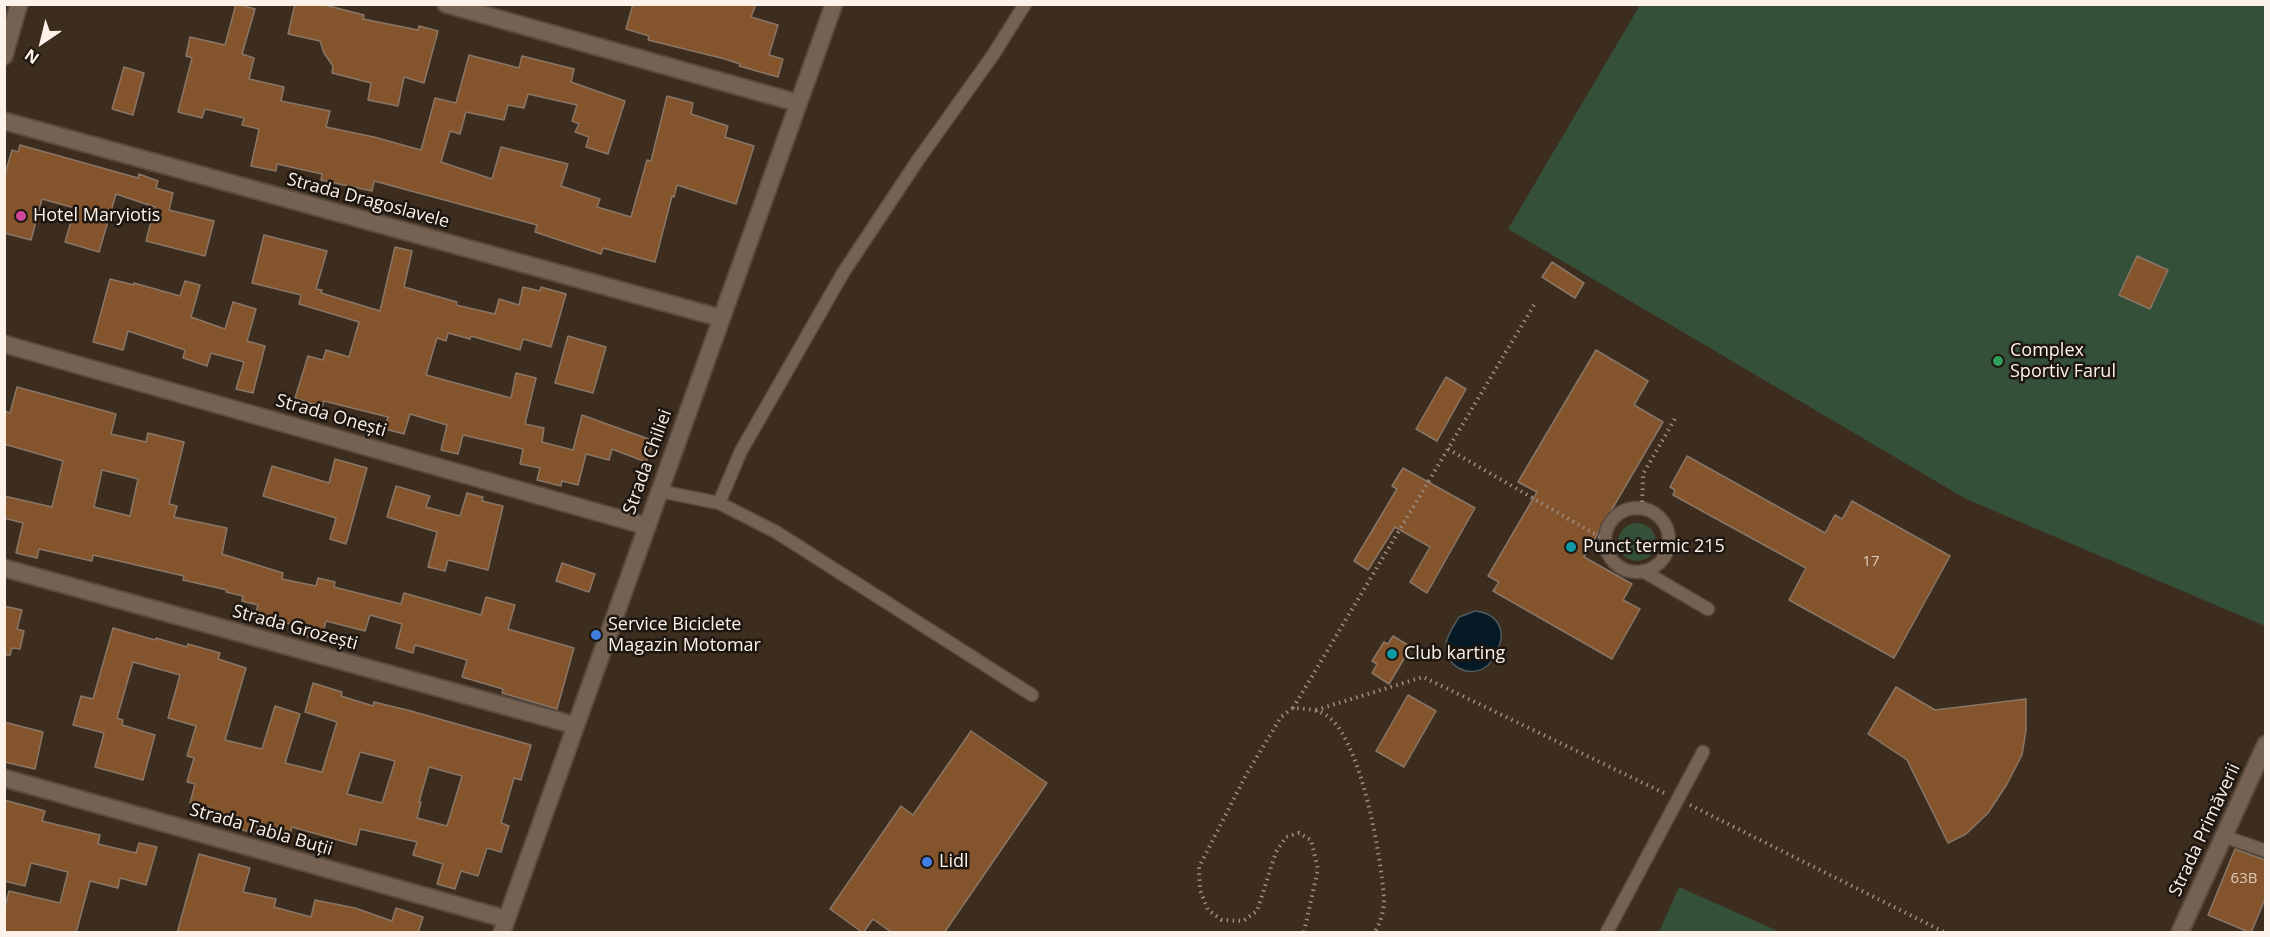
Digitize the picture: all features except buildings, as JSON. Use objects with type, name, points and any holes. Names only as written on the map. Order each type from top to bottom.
[{"type":"street","points":[[4,56],[19,4]]},
{"type":"street","points":[[446,4],[798,103]]},
{"type":"street","name":"Strada Chiliei","points":[[504,926],[574,725],[834,4]]},
{"type":"street","name":"Strada Dragoslavele","points":[[4,121],[721,318]]},
{"type":"street","name":"Strada Onești","points":[[4,344],[646,526]]},
{"type":"street","name":"Strada Grozești","points":[[4,568],[574,725]]},
{"type":"street","name":"Strada Primăverii","points":[[2180,933],[2265,744]]},
{"type":"street","name":"Strada Tabla Buții","points":[[4,778],[504,926]]},
{"type":"lane","points":[[719,503],[741,451],[843,273],[918,160],[993,55],[1025,4]]},
{"type":"lane","points":[[658,492],[719,503],[776,532],[1032,695]]},
{"type":"lane","points":[[1631,508],[1642,508],[1653,512],[1661,519],[1667,529],[1668,550],[1656,566],[1643,571],[1627,571],[1611,559],[1606,550],[1607,529],[1612,519],[1621,512],[1631,508]]},
{"type":"lane","points":[[1643,571],[1708,609]]},
{"type":"lane","points":[[1607,933],[1703,752]]},
{"type":"lane","points":[[2223,836],[2265,851]]},
{"type":"path","points":[[1304,933],[1318,868],[1311,840],[1299,833],[1286,837],[1276,852],[1257,911],[1243,921],[1222,920],[1208,910],[1200,891],[1199,867],[1246,775],[1281,717],[1293,708],[1534,305]]},
{"type":"path","points":[[1642,508],[1643,474],[1676,417]]},
{"type":"path","points":[[1448,449],[1605,540]]},
{"type":"path","points":[[1293,708],[1316,710],[1424,677],[1678,800],[1944,933]]},
{"type":"path","points":[[1316,710],[1331,719],[1344,737],[1358,770],[1375,837],[1384,898],[1382,920],[1375,933]]},
{"type":"green space","name":"Complex Sportiv Farul","points":[[1640,5],[2265,5],[2265,626],[1966,499],[1508,229]]},
{"type":"green space","points":[[1637,523],[1650,529],[1656,542],[1650,555],[1637,561],[1624,555],[1618,542],[1624,529]]},
{"type":"green space","points":[[1679,887],[1780,932],[1659,932]]},
{"type":"water","points":[[1475,611],[1487,614],[1496,621],[1501,631],[1501,640],[1492,661],[1487,666],[1480,670],[1465,671],[1453,664],[1446,651],[1446,643],[1459,617]]},
{"type":"place","name":"Hotel Maryiotis","points":[[21,216]]},
{"type":"place","name":"Complex Sportiv Farul","points":[[1998,361]]},
{"type":"place","name":"Punct termic 215","points":[[1571,547]]},
{"type":"place","name":"Service Biciclete Magazin Motomar","points":[[596,635]]},
{"type":"place","name":"Club karting","points":[[1392,654]]},
{"type":"place","name":"Lidl","points":[[927,862]]}]
